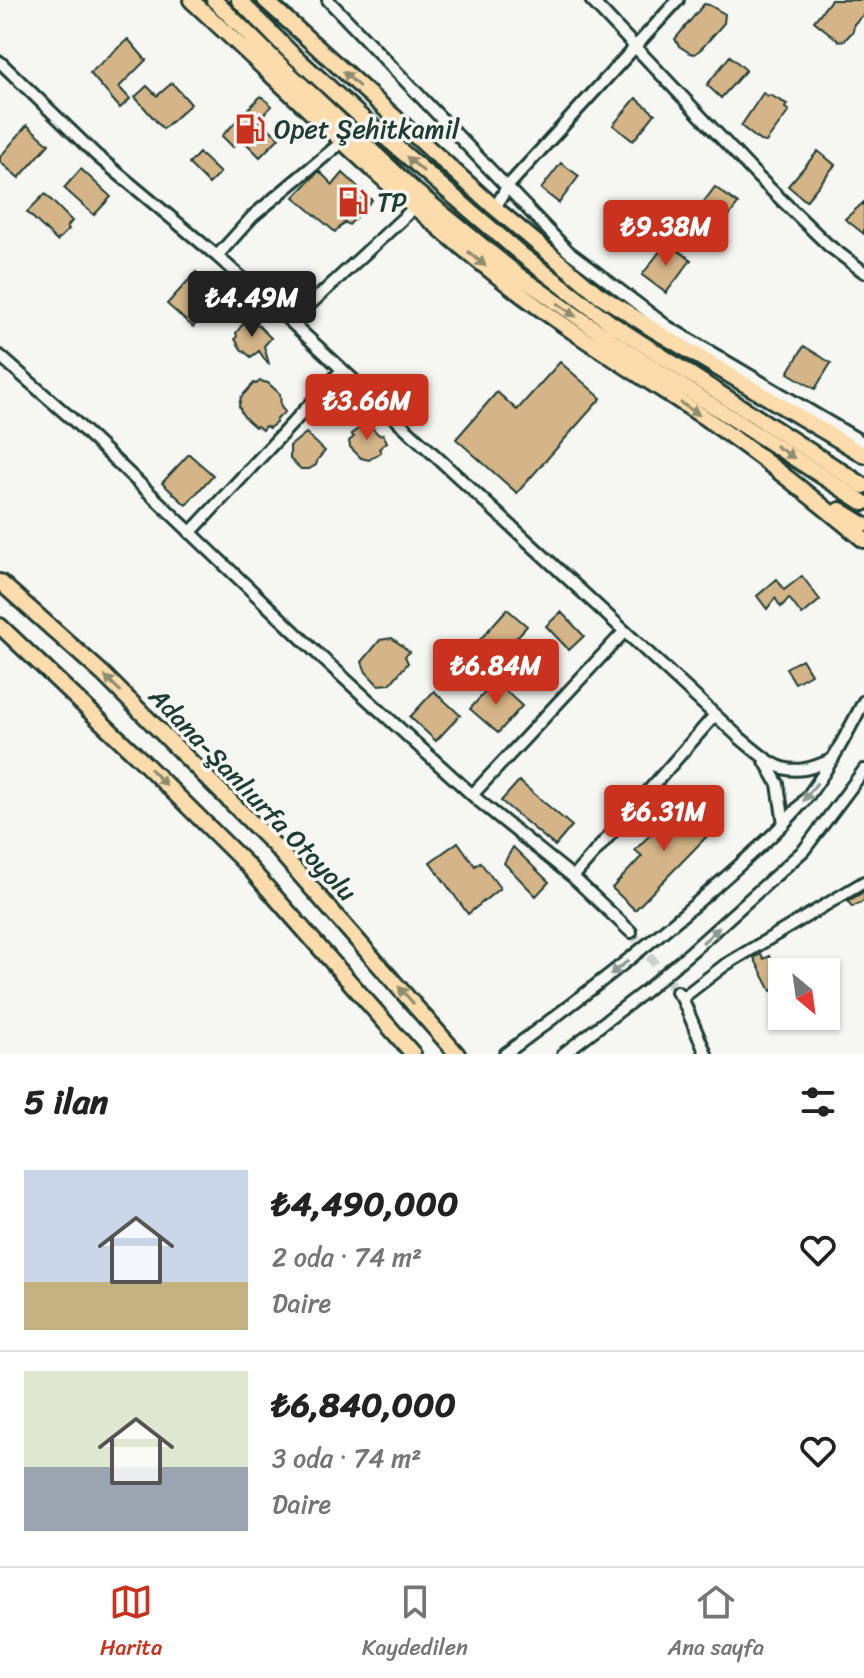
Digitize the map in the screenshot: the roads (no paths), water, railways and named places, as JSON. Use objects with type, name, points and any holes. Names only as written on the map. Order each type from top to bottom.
[{"type":"highway","points":[[191,0],[415,207],[501,279],[589,344],[864,525]]},
{"type":"highway","points":[[214,0],[415,191],[518,275],[612,341],[864,503]]},
{"type":"highway","points":[[239,0],[358,114],[522,255],[612,324],[864,486]]},
{"type":"highway","points":[[265,0],[495,208],[598,294],[864,455]]},
{"type":"highway","points":[[820,430],[864,461]]},
{"type":"highway","points":[[789,478],[864,540]]},
{"type":"highway","name":"Adana-Şanlıurfa Otoyolu","points":[[0,582],[103,674],[253,824],[457,1054]]},
{"type":"highway","name":"Adana-Şanlıurfa Otoyolu","points":[[0,626],[247,865],[413,1054]]},
{"type":"street","points":[[328,0],[568,251],[668,327],[864,443]]},
{"type":"street","points":[[591,0],[768,186],[828,245],[864,272]]},
{"type":"street","points":[[495,208],[507,187],[678,0]]},
{"type":"street","points":[[0,62],[96,155],[291,322],[762,756],[777,767],[807,770],[833,759]]},
{"type":"street","points":[[217,256],[253,216],[343,141]]},
{"type":"street","points":[[291,322],[415,207]]},
{"type":"street","points":[[0,356],[72,419],[321,657],[472,795],[573,877],[631,932]]},
{"type":"street","points":[[190,533],[342,370]]},
{"type":"street","points":[[472,795],[624,632]]},
{"type":"street","points":[[505,1054],[668,928],[784,824],[809,795],[833,759],[864,701]]},
{"type":"street","points":[[573,877],[715,715]]},
{"type":"street","points":[[762,756],[778,784],[784,824]]},
{"type":"street","points":[[563,1054],[656,982],[804,850],[864,770]]},
{"type":"street","points":[[706,1054],[679,995],[864,882]]},
{"type":"tunnel","points":[[631,932],[677,992]]},
{"type":"place","name":"Opet Şehitkamil","points":[[250,129]]},
{"type":"place","name":"TP","points":[[353,202]]}]
